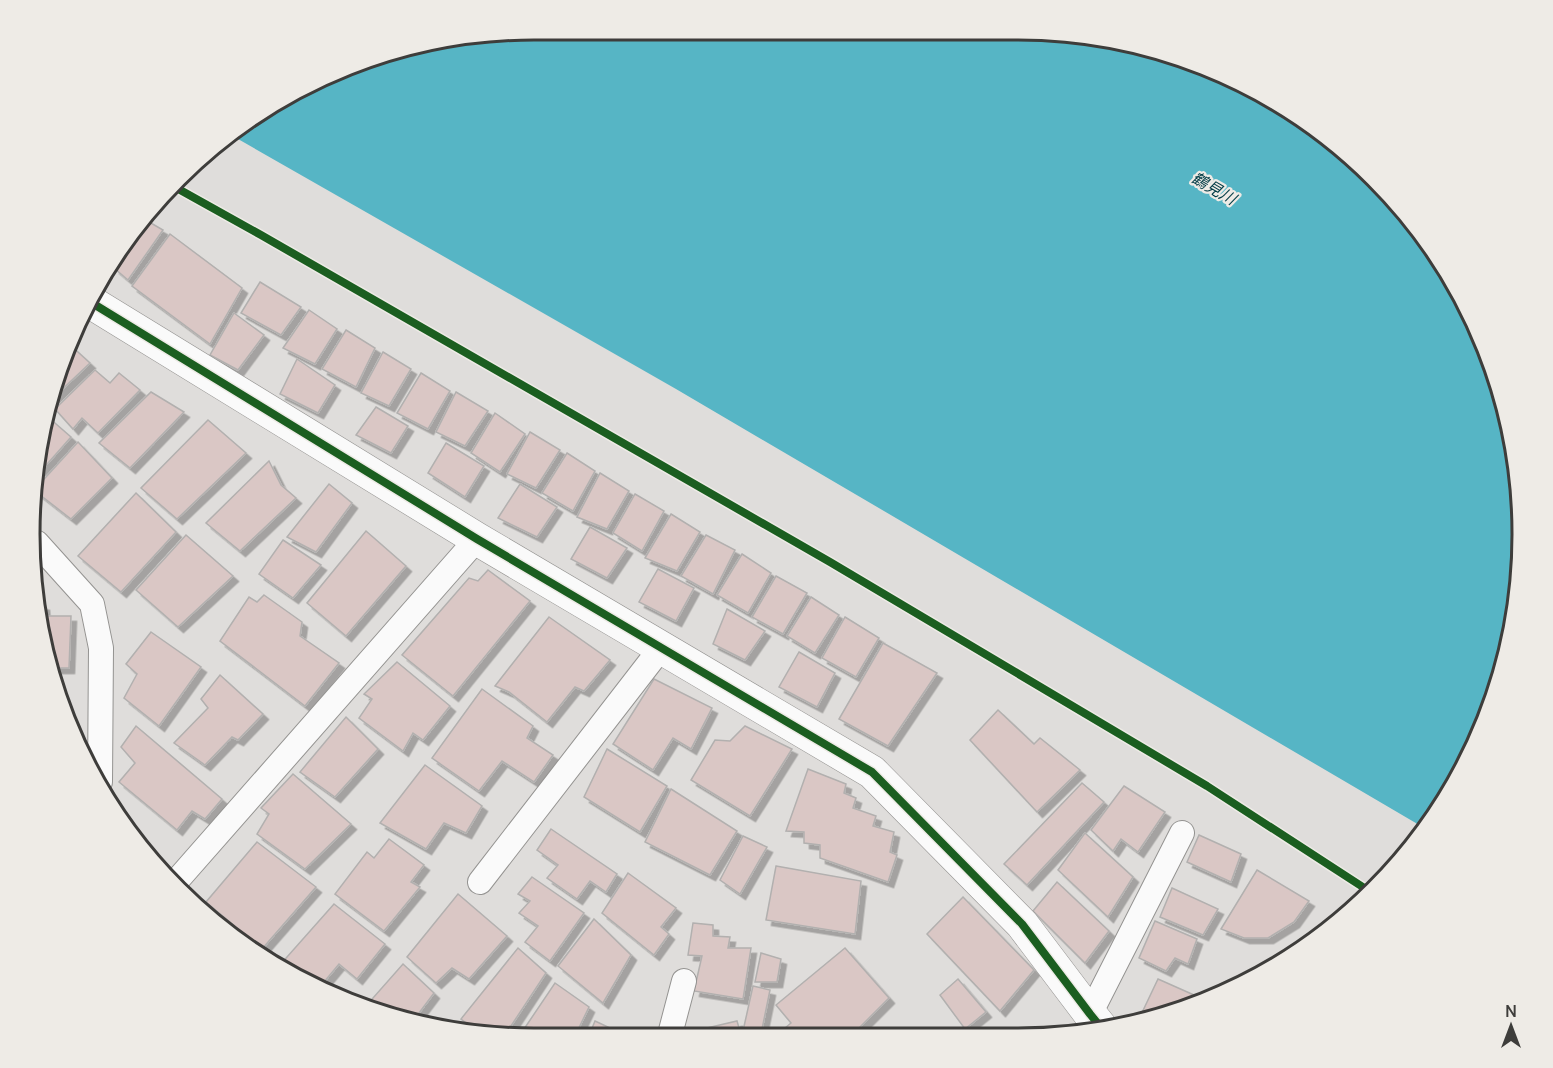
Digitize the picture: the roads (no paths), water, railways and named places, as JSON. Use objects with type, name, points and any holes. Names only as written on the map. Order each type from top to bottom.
[{"type":"street","points":[[97,306],[477,539],[872,772],[1022,924],[1096,1021]]},
{"type":"lane","points":[[180,878],[477,539]]},
{"type":"lane","points":[[41,547],[92,604],[101,648],[100,768]]},
{"type":"lane","points":[[480,882],[661,648]]},
{"type":"lane","points":[[1098,1021],[1182,833]]},
{"type":"lane","points":[[672,1028],[684,981]]},
{"type":"water","name":"鶴見川","points":[[534,40],[1019,40],[1051,42],[1115,50],[1147,57],[1208,78],[1237,91],[1319,142],[1368,185],[1411,234],[1429,260],[1462,316],[1475,345],[1496,406],[1503,438],[1511,502],[1512,534],[1508,598],[1503,630],[1496,662],[1475,723],[1446,781],[1418,824],[676,389],[238,139],[316,91],[375,67],[438,50]]}]
